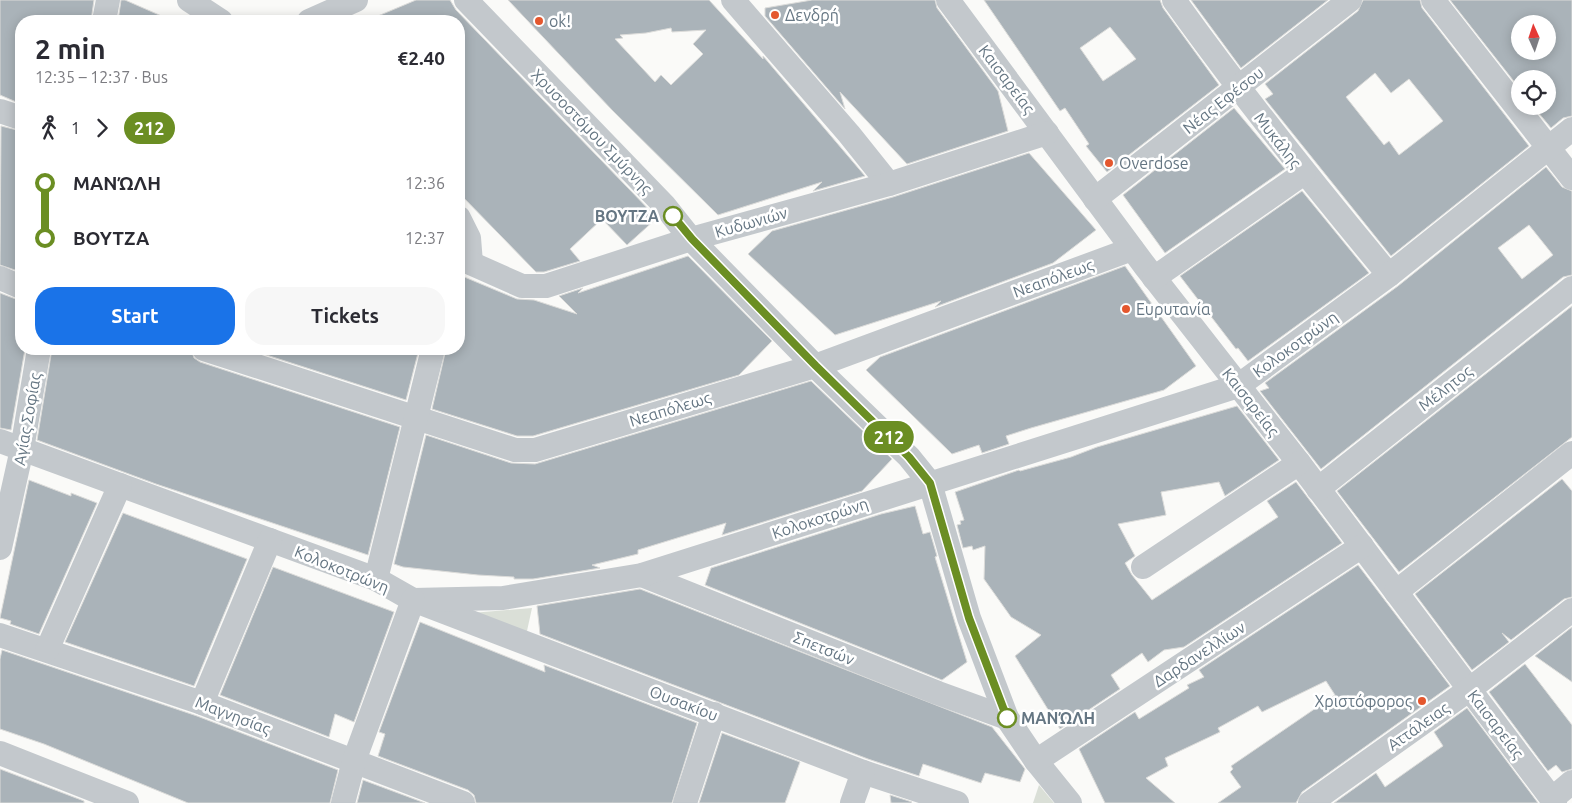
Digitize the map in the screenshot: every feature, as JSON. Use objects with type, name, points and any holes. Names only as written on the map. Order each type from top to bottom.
[{"type":"street","points":[[105,15],[108,0]]},
{"type":"street","points":[[189,0],[212,15]]},
{"type":"street","points":[[322,15],[356,0]]},
{"type":"street","name":"Χρυσοστόμου Σμύρνης","points":[[466,0],[664,205],[692,239],[816,366],[909,457],[930,483],[969,618],[1007,718],[1036,761],[1070,803]]},
{"type":"street","points":[[734,0],[849,134],[889,184]]},
{"type":"street","name":"Καισαρείας","points":[[948,0],[1132,249],[1299,463],[1553,801]]},
{"type":"street","name":"Μυκάλης","points":[[1174,0],[1237,89],[1389,275]]},
{"type":"street","name":"Νέας Εφέσου","points":[[1095,199],[1350,0]]},
{"type":"street","points":[[1433,0],[1572,178]]},
{"type":"street","points":[[0,111],[15,116]]},
{"type":"street","name":"Κολοκοτρώνη","points":[[0,441],[376,579],[413,600],[503,598],[642,575],[1238,386],[1389,275],[1572,129]]},
{"type":"street","name":"Κυδωνιών","points":[[465,260],[522,286],[546,286],[692,239],[889,184],[1047,133]]},
{"type":"street","points":[[1154,278],[1304,173]]},
{"type":"street","points":[[465,230],[469,238],[465,260]]},
{"type":"street","name":"Νεαπόλεως","points":[[222,355],[515,450],[535,450],[816,366],[1132,249]]},
{"type":"street","points":[[0,278],[15,284]]},
{"type":"street","name":"Μέλητος","points":[[1318,489],[1572,288]]},
{"type":"street","name":"Αγίας Σοφίας","points":[[0,548],[22,449],[38,355]]},
{"type":"street","points":[[376,579],[432,355]]},
{"type":"street","points":[[1396,592],[1572,453]]},
{"type":"street","points":[[1143,567],[1299,463]]},
{"type":"street","points":[[47,650],[120,485]]},
{"type":"street","points":[[202,703],[270,540]]},
{"type":"street","name":"Δαρδανελλίων","points":[[1036,761],[1362,546]]},
{"type":"street","name":"Σπετσών","points":[[642,575],[938,694],[1007,718]]},
{"type":"street","points":[[343,803],[354,761],[413,600]]},
{"type":"street","name":"Ουσακίου","points":[[413,600],[864,772],[957,803]]},
{"type":"street","name":"Αττάλειας","points":[[1310,803],[1470,689],[1572,610]]},
{"type":"street","name":"Μαγνησίας","points":[[0,635],[202,703],[463,803]]},
{"type":"street","points":[[685,803],[714,714]]},
{"type":"street","points":[[0,753],[127,803]]},
{"type":"street","points":[[852,803],[864,772]]},
{"type":"street","points":[[1553,801],[1572,782]]},
{"type":"shaded area","points":[[532,608],[525,640],[460,614]]},
{"type":"shaded area","points":[[1039,785],[1054,803],[1033,803]]},
{"type":"building","points":[[0,0],[94,0],[92,15],[15,15],[15,101],[0,95]]},
{"type":"building","points":[[121,0],[125,0],[159,15],[119,15]]},
{"type":"building","points":[[416,0],[450,0],[461,15],[380,15]]},
{"type":"building","points":[[508,0],[709,0],[763,59],[763,56],[865,176],[813,191],[822,182],[718,215],[612,110]],"holes":[[[671,28],[672,32],[706,30],[693,44],[703,54],[671,85],[661,75],[655,82],[615,39],[623,38],[620,35],[646,33]]]},
{"type":"building","points":[[812,0],[935,0],[937,8],[998,91],[1008,131],[907,164],[840,92],[845,109],[765,16],[765,8]]},
{"type":"building","points":[[984,0],[1160,0],[1163,8],[1219,85],[1107,172],[1086,146],[1089,144],[1065,108],[1060,111]],"holes":[[[1110,27],[1136,59],[1103,81],[1080,48]]]},
{"type":"building","points":[[1191,0],[1328,0],[1241,68]]},
{"type":"building","points":[[1363,0],[1420,0],[1422,8],[1529,146],[1391,256],[1265,99],[1273,94],[1265,84],[1358,11]],"holes":[[[1375,73],[1391,93],[1409,79],[1443,121],[1399,155],[1389,141],[1384,145],[1346,97]]]},
{"type":"building","points":[[1450,0],[1572,0],[1572,116],[1563,118],[1551,128],[1540,115],[1556,115],[1556,70],[1511,70],[1511,78]]},
{"type":"building","points":[[465,19],[657,218],[627,245],[602,219],[570,249],[580,261],[544,272],[536,272],[465,199]]},
{"type":"building","points":[[1234,108],[1285,169],[1165,253],[1123,195]]},
{"type":"building","points":[[1,126],[15,130],[15,270],[0,265]]},
{"type":"building","points":[[1029,153],[1096,230],[1053,263],[935,307],[941,301],[835,335],[748,254],[772,231],[893,197]]},
{"type":"building","points":[[1546,167],[1562,187],[1572,191],[1572,275],[1563,277],[1321,469],[1260,391],[1269,388],[1265,383],[1398,286]],"holes":[[[1529,225],[1553,255],[1522,279],[1498,248]]]},
{"type":"building","points":[[1302,191],[1369,273],[1248,361],[1238,348],[1236,349],[1180,276]]},
{"type":"building","points":[[688,256],[772,341],[739,375],[533,436],[517,436],[432,409],[445,355],[465,355],[465,277],[517,299],[534,300],[577,314],[559,296],[583,288],[578,293]]},
{"type":"building","points":[[1125,266],[1196,366],[1164,390],[1006,436],[1009,444],[982,453],[979,445],[952,454],[866,370],[880,357]]},
{"type":"building","points":[[0,293],[15,299],[15,355],[24,355],[11,430],[0,428]]},
{"type":"building","points":[[1572,306],[1572,437],[1399,572],[1337,491]]},
{"type":"building","points":[[51,355],[193,355],[200,362],[400,427],[368,555],[156,484],[37,440]]},
{"type":"building","points":[[267,355],[417,355],[406,400]]},
{"type":"building","points":[[811,381],[892,459],[862,491],[722,535],[726,523],[638,550],[638,554],[592,565],[600,568],[533,579],[514,579],[514,577],[403,567],[394,564],[426,435],[511,463],[535,464]]},
{"type":"building","points":[[1237,406],[1279,460],[1225,496],[1219,482],[1161,492],[1166,515],[1118,524],[1135,556],[1125,563],[1132,575],[1152,600],[1278,517],[1267,501],[1296,482],[1342,543],[1184,647],[1164,650],[1148,662],[1142,653],[1111,675],[1120,689],[1060,729],[1015,656],[1041,635],[1011,617],[984,579],[985,546],[973,550],[972,546],[963,548],[957,525],[961,524],[960,521],[964,520],[955,492],[1019,470],[1071,457],[1097,447]]},
{"type":"building","points":[[1562,479],[1572,491],[1572,597],[1564,599],[1511,640],[1502,633],[1509,642],[1472,670],[1415,594]]},
{"type":"building","points":[[29,480],[71,496],[71,493],[97,503],[39,634],[10,624],[11,621],[0,618]]},
{"type":"building","points":[[915,506],[923,534],[930,532],[937,556],[935,557],[967,662],[942,680],[705,585],[711,568],[881,514]]},
{"type":"building","points":[[123,513],[247,559],[194,686],[65,642]]},
{"type":"building","points":[[1358,565],[1450,686],[1302,792],[1296,803],[1218,803],[1241,787],[1230,772],[1233,769],[1231,766],[1335,695],[1326,681],[1262,712],[1258,706],[1218,728],[1220,732],[1165,758],[1168,766],[1146,778],[1175,803],[1105,803],[1079,749],[1135,712],[1139,719],[1189,688],[1187,685],[1204,677],[1199,670]]},
{"type":"building","points":[[273,567],[394,612],[354,722],[335,714],[329,737],[220,695]]},
{"type":"building","points":[[640,589],[992,727],[1025,769],[1020,782],[985,773],[981,783],[923,764],[919,776],[868,759],[540,634],[537,606]]},
{"type":"building","points":[[420,622],[545,672],[544,665],[697,723],[672,803],[476,803],[474,795],[468,790],[378,756],[385,734],[379,732]]},
{"type":"building","points":[[1572,627],[1572,682],[1535,656]]},
{"type":"building","points":[[2,650],[197,716],[338,770],[330,803],[188,803],[44,744],[0,729],[0,659]]},
{"type":"building","points":[[1525,664],[1572,725],[1572,769],[1562,772],[1556,765],[1548,771],[1489,692]]},
{"type":"building","points":[[1467,708],[1538,803],[1334,803],[1376,773],[1385,787],[1443,746],[1434,732]]},
{"type":"building","points":[[722,733],[800,762],[785,803],[699,803]]},
{"type":"building","points":[[0,769],[84,801],[84,803],[0,803]]},
{"type":"building","points":[[363,780],[425,803],[357,803]]},
{"type":"building","points":[[890,795],[912,802],[891,803]]},
{"type":"bus line","name":"212","points":[[673,216],[692,239],[816,366],[909,457],[930,483],[969,618],[1007,718]]},
{"type":"place","name":"Δενδρή","points":[[775,15]]},
{"type":"place","name":"ok!","points":[[539,21]]},
{"type":"place","name":"Overdose","points":[[1109,163]]},
{"type":"place","name":"ΒΟΥΤΖΑ","points":[[673,216]]},
{"type":"place","name":"Ευρυτανία","points":[[1126,309]]},
{"type":"place","name":"Χριστόφορος","points":[[1422,701]]},
{"type":"place","name":"ΜΑΝΏΛΗ","points":[[1007,718]]}]
